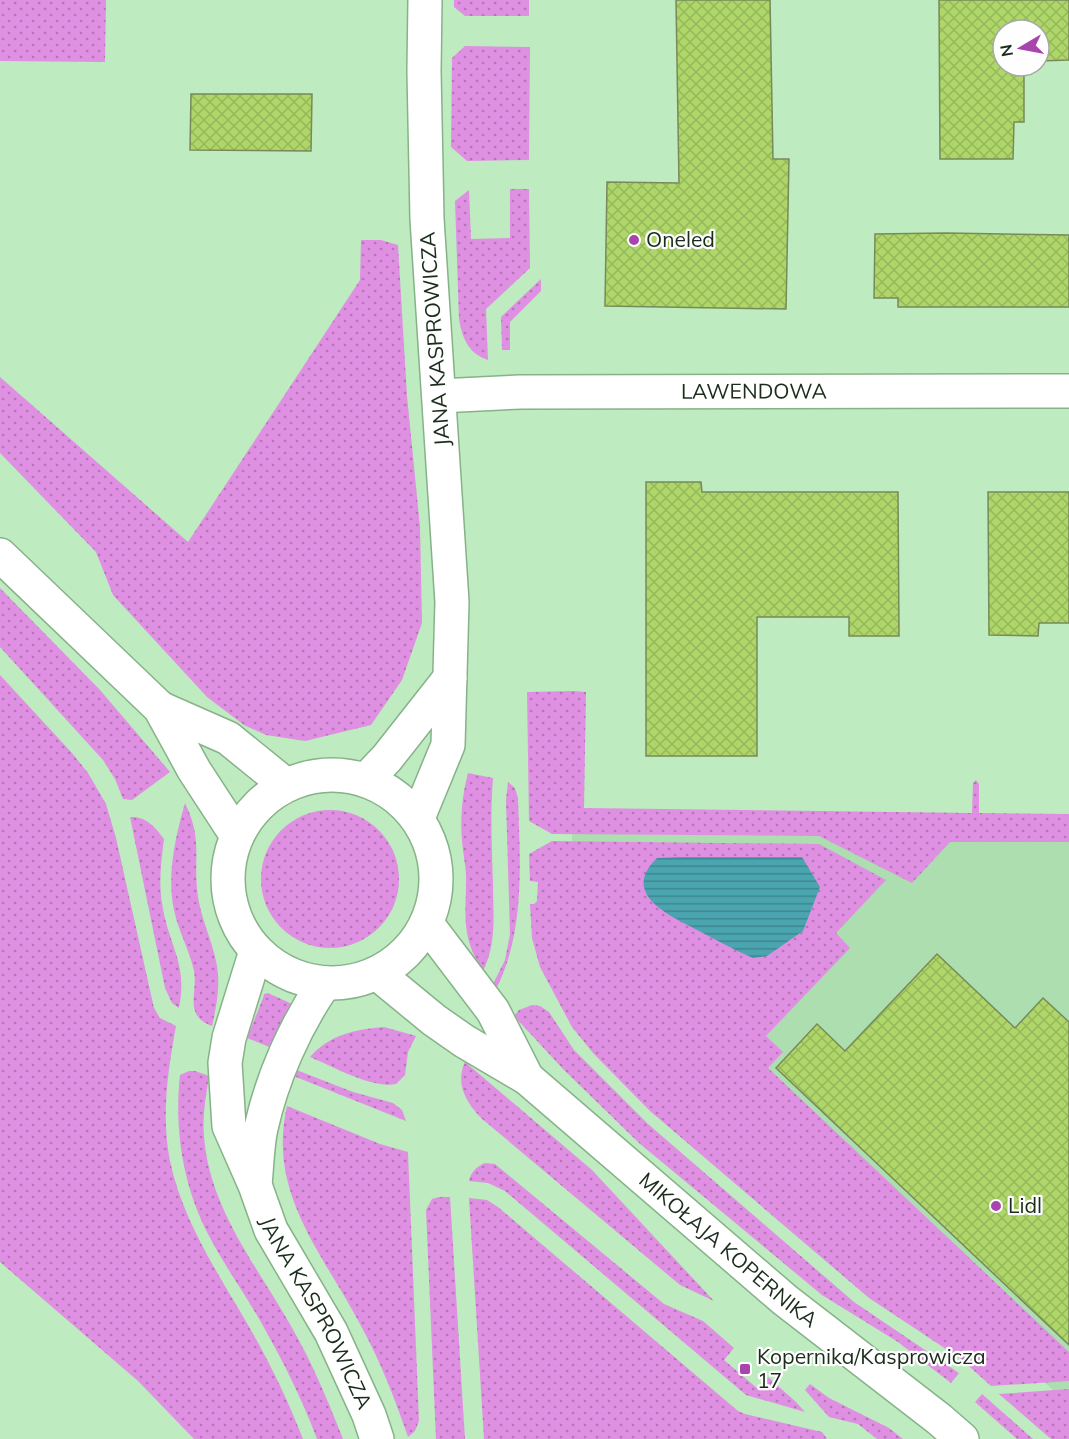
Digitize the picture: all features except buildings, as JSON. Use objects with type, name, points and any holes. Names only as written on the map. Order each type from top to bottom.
[{"type":"street","name":"JANA KASPROWICZA","points":[[418,818],[448,745],[452,602],[427,219],[425,0]]},
{"type":"street","name":"LAWENDOWA","points":[[439,396],[532,392],[1069,391]]},
{"type":"street","points":[[0,555],[160,708],[194,770],[237,836]]},
{"type":"street","points":[[366,780],[387,758],[450,678]]},
{"type":"street","points":[[160,708],[228,738],[286,785]]},
{"type":"street","points":[[339,774],[366,780],[394,795],[418,818],[434,851],[437,888],[427,924],[407,953],[378,974],[352,983],[324,984],[287,974],[256,951],[238,926],[229,897],[228,866],[237,836],[256,807],[286,785],[312,776],[339,774]]},
{"type":"street","name":"MIKOŁAJA KOPERNIKA","points":[[427,924],[493,1011],[527,1078]]},
{"type":"street","name":"JANA KASPROWICZA","points":[[256,951],[229,1038],[225,1063],[229,1126],[255,1185],[271,1230],[331,1332],[369,1414],[377,1439]]},
{"type":"street","name":"MIKOŁAJA KOPERNIKA","points":[[378,974],[434,1020],[464,1041],[527,1078],[785,1300],[962,1439]]},
{"type":"street","name":"JANA KASPROWICZA","points":[[255,1185],[261,1129],[275,1083],[308,1007],[324,984]]},
{"type":"shaded area","points":[[0,0],[106,0],[105,62],[0,61]]},
{"type":"shaded area","points":[[454,0],[529,0],[529,16],[465,16],[454,7]]},
{"type":"shaded area","points":[[465,46],[530,47],[529,160],[467,161],[451,147],[452,58]]},
{"type":"shaded area","points":[[510,189],[529,189],[530,268],[486,309],[488,360],[471,349],[464,339],[460,326],[455,201],[469,190],[471,239],[510,238]]},
{"type":"shaded area","points":[[361,240],[381,240],[398,245],[407,396],[420,527],[422,623],[402,680],[371,725],[305,741],[266,735],[244,725],[207,697],[113,595],[96,552],[0,453],[0,377],[188,542],[360,280]]},
{"type":"shaded area","points":[[541,279],[541,291],[510,322],[510,350],[502,350],[501,317]]},
{"type":"shaded area","points":[[0,588],[100,690],[170,772],[132,800],[123,799],[115,779],[103,760],[0,647]]},
{"type":"shaded area","points":[[0,675],[72,753],[88,773],[106,804],[116,838],[154,1008],[160,1018],[176,1026],[168,1076],[166,1110],[167,1144],[175,1182],[199,1240],[267,1359],[303,1439],[194,1439],[138,1381],[0,1262]]},
{"type":"shaded area","points":[[527,692],[586,692],[584,808],[972,813],[973,783],[976,780],[979,784],[979,813],[1069,814],[1069,842],[950,842],[912,883],[819,836],[552,834],[529,821]]},
{"type":"shaded area","points":[[468,773],[493,778],[491,818],[493,929],[490,950],[483,971],[470,946],[466,923],[466,873],[461,823]]},
{"type":"shaded area","points":[[508,782],[515,788],[518,798],[519,898],[512,947],[494,993],[491,988],[505,960],[510,934],[506,800]]},
{"type":"shaded area","points":[[185,803],[194,826],[198,898],[214,952],[218,977],[218,993],[212,1026],[203,1021],[195,1010],[194,971],[178,925],[171,889],[173,860]]},
{"type":"shaded area","points":[[330,810],[356,815],[379,830],[394,853],[399,879],[394,905],[379,928],[356,943],[330,948],[304,943],[281,928],[266,905],[261,879],[266,853],[281,830],[304,815]]},
{"type":"shaded area","points":[[130,817],[145,820],[164,839],[161,892],[166,922],[180,968],[179,1008],[172,1003],[165,988]]},
{"type":"shaded area","name":"Lidl","points":[[572,829],[1069,836],[1069,1405],[572,940]]},
{"type":"shaded area","points":[[552,841],[819,844],[886,880],[836,933],[850,948],[766,1036],[783,1052],[768,1068],[1069,1352],[1069,1381],[991,1386],[961,1359],[869,1298],[650,1111],[593,1053],[572,1027],[540,967],[532,938],[530,904],[537,901],[538,882],[530,881],[529,854]]},
{"type":"shaded area","points":[[268,993],[292,1004],[293,1007],[272,1048],[247,1038],[264,994]]},
{"type":"shaded area","points":[[532,1005],[540,1006],[549,1012],[574,1050],[648,1124],[854,1302],[959,1373],[951,1383],[898,1342],[822,1295],[639,1143],[563,1069],[514,1016],[519,1010]]},
{"type":"shaded area","points":[[384,1027],[416,1036],[408,1052],[405,1075],[396,1084],[386,1085],[364,1080],[310,1057],[317,1049],[334,1038],[363,1029]]},
{"type":"shaded area","points":[[465,1062],[592,1170],[714,1301],[680,1285],[481,1118],[471,1106],[462,1085],[462,1070]]},
{"type":"shaded area","points":[[294,1069],[353,1092],[393,1103],[402,1110],[406,1121],[291,1075]]},
{"type":"shaded area","points":[[189,1071],[209,1076],[204,1114],[204,1136],[215,1188],[225,1212],[306,1354],[343,1439],[317,1439],[299,1395],[277,1352],[214,1246],[199,1216],[182,1157],[178,1116],[180,1075]]},
{"type":"shaded area","points":[[287,1106],[380,1144],[408,1152],[419,1421],[415,1431],[408,1437],[374,1352],[315,1246],[291,1194],[285,1167],[283,1137]]},
{"type":"shaded area","points":[[485,1163],[495,1164],[664,1304],[703,1321],[734,1348],[724,1360],[758,1389],[768,1377],[805,1412],[746,1395],[505,1191],[488,1183],[469,1181],[474,1170]]},
{"type":"shaded area","points":[[450,1197],[465,1439],[436,1439],[426,1210],[432,1199]]},
{"type":"shaded area","points":[[469,1198],[487,1200],[498,1207],[738,1411],[822,1432],[827,1439],[484,1439]]},
{"type":"shaded area","points":[[810,1384],[829,1398],[889,1428],[903,1439],[877,1439],[858,1424],[829,1417],[805,1390]]},
{"type":"shaded area","points":[[1069,1389],[1069,1439],[1051,1439],[999,1394]]},
{"type":"shaded area","points":[[982,1394],[1033,1439],[1017,1439],[975,1402]]},
{"type":"water","points":[[802,857],[820,887],[803,931],[767,956],[753,958],[663,911],[646,893],[644,883],[647,871],[657,858]]},
{"type":"place","name":"Oneled","points":[[634,240]]},
{"type":"place","name":"Lidl","points":[[996,1206]]},
{"type":"place","name":"Kopernika/Kasprowicza 17","points":[[745,1369]]}]
